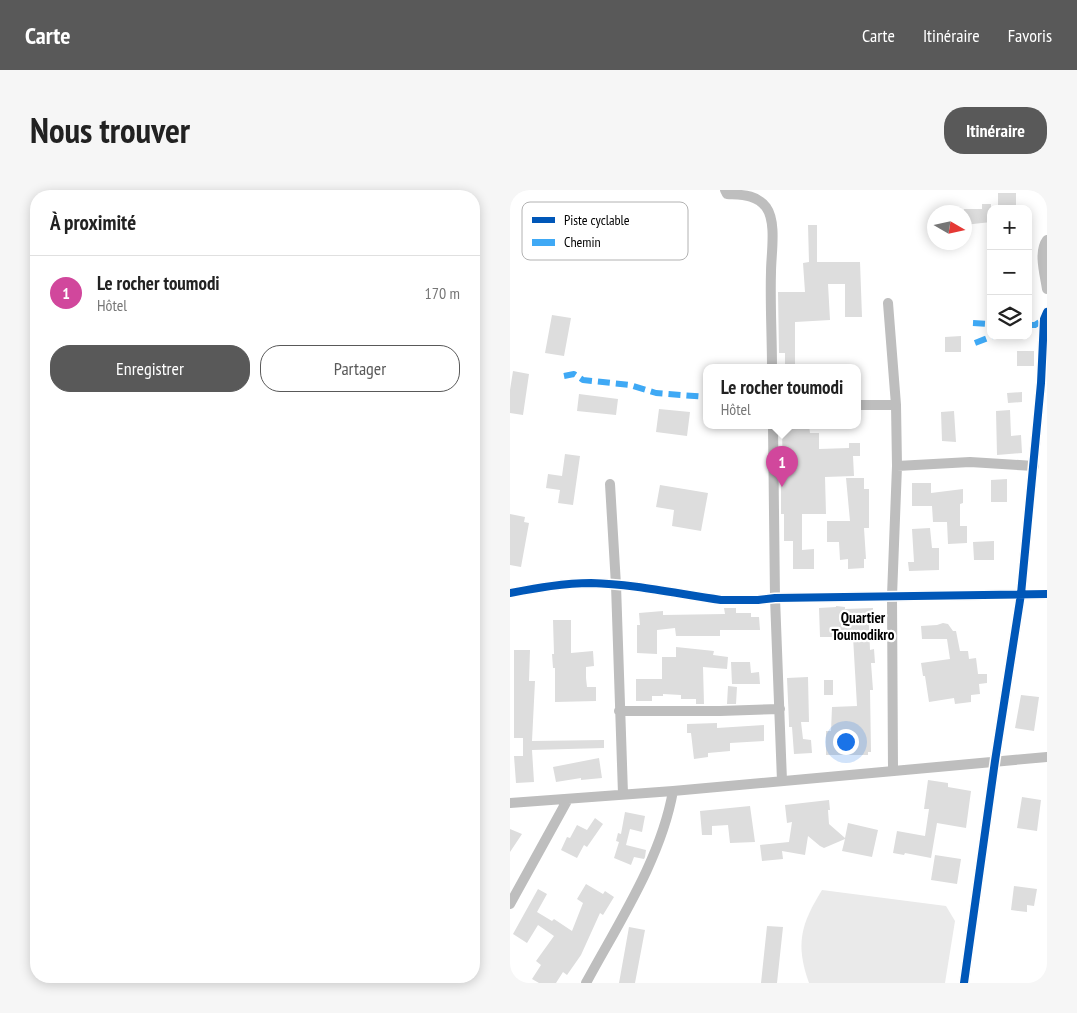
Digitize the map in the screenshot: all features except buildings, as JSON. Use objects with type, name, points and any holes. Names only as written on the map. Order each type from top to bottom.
[{"type":"street","points":[[725,190],[727,194],[757,199],[766,208],[770,218],[772,247],[770,270],[772,364]]},
{"type":"street","points":[[1047,240],[1043,253],[1047,289]]},
{"type":"street","points":[[888,303],[896,405],[897,466],[892,596],[893,770]]},
{"type":"street","points":[[964,983],[995,761],[1021,594],[1041,383],[1044,319],[1047,312]]},
{"type":"street","points":[[861,405],[896,405]]},
{"type":"street","points":[[773,429],[775,598],[782,781]]},
{"type":"street","points":[[897,466],[970,462],[1034,466]]},
{"type":"street","points":[[610,484],[616,585],[623,794]]},
{"type":"street","points":[[510,592],[590,583],[721,600],[748,601],[775,598],[1047,594]]},
{"type":"street","points":[[619,711],[780,709]]},
{"type":"street","points":[[510,803],[674,791],[1047,757]]},
{"type":"street","points":[[586,983],[657,850],[669,814],[674,791]]},
{"type":"street","points":[[510,904],[568,799]]},
{"type":"shaded area","points":[[822,890],[946,906],[955,921],[945,983],[809,983],[802,957],[802,935],[809,913]]},
{"type":"marked path","points":[[1032,325],[1044,319]]},
{"type":"marked path","points":[[973,323],[987,324]]},
{"type":"marked path","points":[[975,343],[987,338]]},
{"type":"marked path","points":[[564,376],[574,374],[583,380],[630,385],[656,393],[703,397]]},
{"type":"cycle path","points":[[964,983],[995,761],[1021,594],[1041,383],[1044,319],[1047,312]]},
{"type":"cycle path","points":[[510,593],[561,585],[591,583],[640,587],[721,600],[1047,594]]},
{"type":"place","name":"Le rocher toumodi","points":[[782,487]]},
{"type":"district","name":"Quartier Toumodikro","points":[[863,626]]}]
